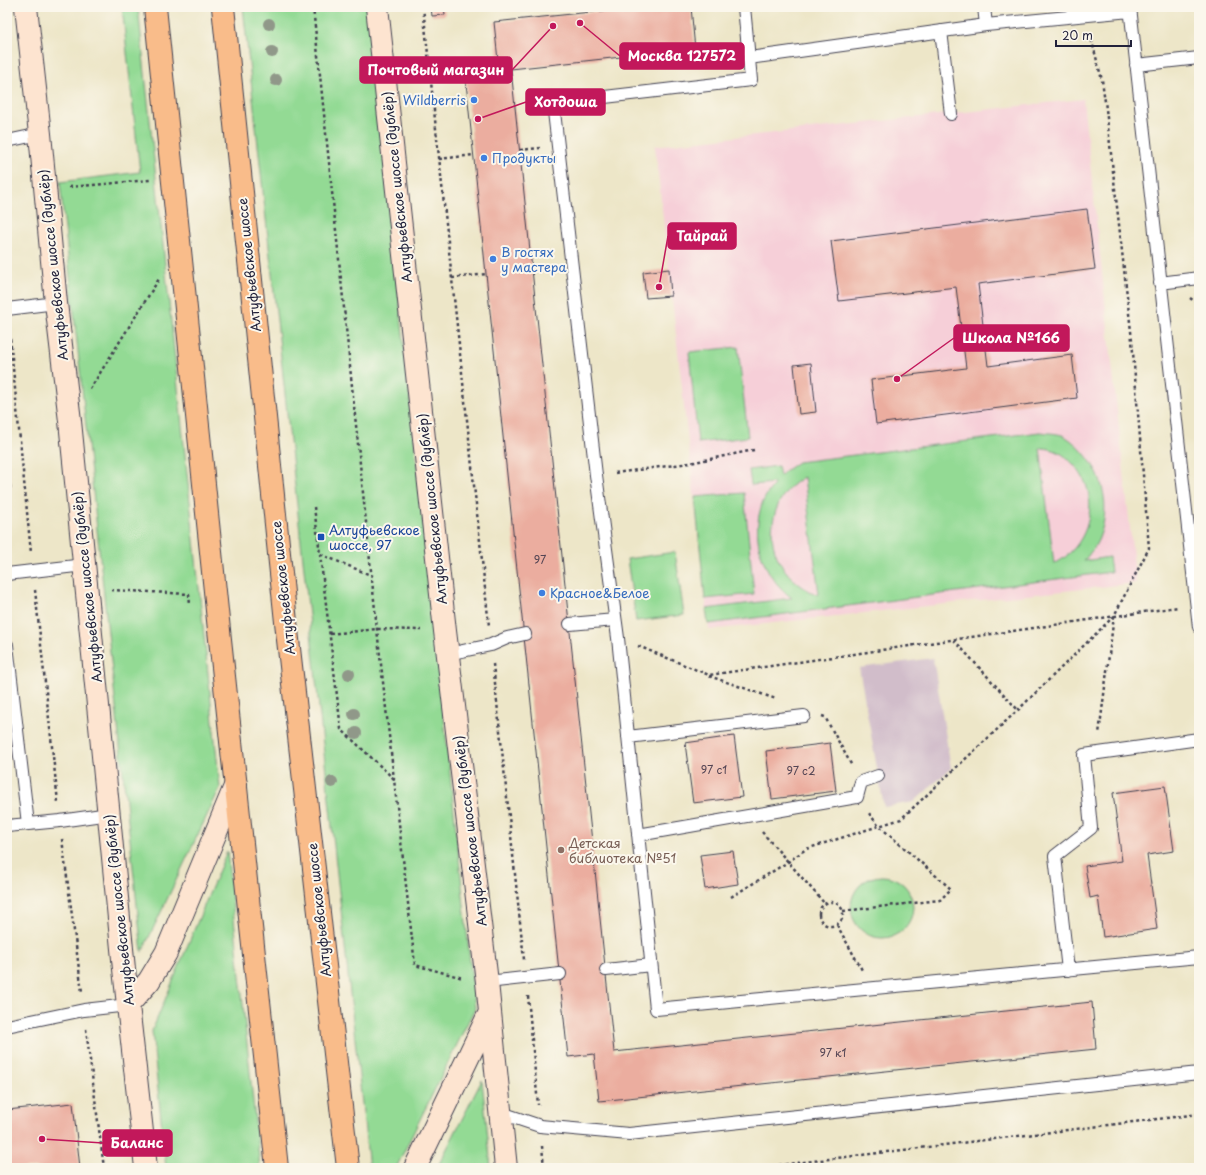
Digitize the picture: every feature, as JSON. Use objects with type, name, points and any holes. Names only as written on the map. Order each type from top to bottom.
[{"type":"main road","points":[[155,7],[218,624],[277,1168]]},
{"type":"main road","name":"Алтуфьевское шоссе","points":[[222,7],[286,622],[348,1168]]},
{"type":"street","name":"Алтуфьевское шоссе (дублёр)","points":[[26,7],[56,303],[70,421],[128,1005],[146,1168]]},
{"type":"street","name":"Алтуфьевское шоссе (дублёр)","points":[[377,7],[445,631],[488,982],[506,1168]]},
{"type":"street","points":[[128,1005],[149,981],[166,953],[236,784]]},
{"type":"street","name":"Алтуфьевское шоссе (дублёр)","points":[[415,1168],[490,1012]]},
{"type":"lane","points":[[744,7],[751,80],[553,103],[596,475],[618,638],[656,1009],[1199,957]]},
{"type":"lane","points":[[984,7],[986,25]]},
{"type":"lane","points":[[749,58],[986,25],[1130,9],[1160,283],[1194,536],[1196,604],[1199,627]]},
{"type":"lane","points":[[941,31],[951,114]]},
{"type":"lane","points":[[1136,64],[1199,58]]},
{"type":"lane","points":[[7,141],[40,134]]},
{"type":"lane","points":[[1160,283],[1199,278]]},
{"type":"lane","points":[[7,309],[56,303]]},
{"type":"lane","points":[[7,574],[84,565]]},
{"type":"lane","points":[[570,624],[615,620]]},
{"type":"lane","points":[[448,654],[491,645],[507,638],[525,634]]},
{"type":"lane","points":[[7,645],[28,824]]},
{"type":"lane","points":[[628,737],[804,716]]},
{"type":"lane","points":[[1068,970],[1055,856],[1091,828],[1084,755],[1199,739]]},
{"type":"lane","points":[[638,835],[857,797],[861,782],[878,776]]},
{"type":"lane","points":[[7,826],[60,821],[109,814]]},
{"type":"lane","points":[[606,970],[651,965]]},
{"type":"lane","points":[[488,982],[560,974]]},
{"type":"lane","points":[[7,1026],[84,1010],[128,1005]]},
{"type":"lane","points":[[501,1113],[540,1126],[629,1134],[1199,1073]]},
{"type":"path","points":[[731,897],[788,862],[806,849],[878,825],[901,819],[1018,710],[1114,616],[1148,548],[1132,340],[1107,117],[1102,80],[1086,15]]},
{"type":"path","points":[[439,159],[474,155]]},
{"type":"path","points":[[45,190],[150,180],[151,187]]},
{"type":"path","points":[[452,278],[487,274]]},
{"type":"path","points":[[70,421],[161,276]]},
{"type":"path","points":[[7,309],[33,571]]},
{"type":"path","points":[[596,475],[690,463],[754,450]]},
{"type":"path","points":[[314,508],[341,729],[395,779]]},
{"type":"path","points":[[320,554],[373,576]]},
{"type":"path","points":[[42,589],[34,588],[60,821],[104,1168]]},
{"type":"path","points":[[87,589],[189,594],[191,610]]},
{"type":"path","points":[[618,638],[709,675],[1196,604]]},
{"type":"path","points":[[1097,754],[1114,616]]},
{"type":"path","points":[[482,627],[489,626]]},
{"type":"path","points":[[330,634],[377,629],[445,631]]},
{"type":"path","points":[[953,640],[1018,710]]},
{"type":"path","points":[[843,911],[940,900],[951,888],[878,825],[857,797]]},
{"type":"path","points":[[748,816],[825,904]]},
{"type":"path","points":[[829,902],[834,902],[840,906],[843,911],[844,915],[842,920],[833,927],[828,926],[819,916],[822,907],[829,902]]},
{"type":"path","points":[[837,925],[872,988]]},
{"type":"path","points":[[528,994],[544,1168]]},
{"type":"path","points":[[755,1168],[1199,1114]]},
{"type":"shaded area","points":[[1083,99],[1136,583],[709,630],[655,146]]},
{"type":"shaded area","points":[[933,658],[951,768],[914,802],[884,807],[859,668]]},
{"type":"green space","points":[[122,7],[138,7],[220,788],[142,952],[60,182],[140,172]]},
{"type":"green space","points":[[243,7],[368,7],[475,1008],[396,1168],[369,1168]]},
{"type":"green space","points":[[738,347],[748,437],[698,443],[689,352]]},
{"type":"green space","points":[[1040,432],[1062,435],[1076,445],[1090,461],[1096,471],[1103,492],[1105,515],[1103,527],[1093,550],[1084,561],[1109,557],[1111,572],[708,624],[706,609],[792,598],[773,579],[762,556],[759,543],[759,517],[762,504],[775,483],[751,485],[749,470],[778,466],[780,476],[798,462]],"holes":[[[1040,448],[1055,450],[1074,465],[1083,477],[1088,491],[1090,505],[1084,533],[1077,545],[1067,556],[1054,564]],[[804,477],[819,594],[818,595],[793,579],[784,569],[773,545],[772,532],[774,517],[779,503],[790,488]]]},
{"type":"green space","points":[[744,493],[754,594],[705,599],[695,497]]},
{"type":"green space","points":[[675,552],[684,615],[636,621],[627,559]]},
{"type":"green space","points":[[227,851],[260,1168],[166,1168],[152,1031]]},
{"type":"green space","points":[[882,876],[894,878],[904,885],[911,895],[913,907],[911,919],[904,929],[894,936],[882,938],[870,936],[860,929],[853,919],[851,907],[853,895],[860,885],[870,878]]},
{"type":"green space","points":[[482,1080],[491,1168],[437,1168]]},
{"type":"building","points":[[431,7],[444,7],[445,15],[432,16]]},
{"type":"building","points":[[640,7],[691,7],[695,49],[511,69],[614,1052],[1092,1002],[1096,1049],[599,1101],[594,1054],[568,1057],[465,73],[499,70],[494,22]]},
{"type":"building","points":[[1087,209],[1095,269],[978,284],[988,366],[1072,355],[1077,398],[876,424],[871,380],[966,368],[956,287],[839,301],[831,241]]},
{"type":"building","points":[[669,269],[671,296],[646,298],[643,272]]},
{"type":"building","points":[[811,363],[816,412],[799,414],[794,365]]},
{"type":"building","points":[[8,462],[11,488],[7,488]]},
{"type":"building","points":[[734,736],[742,797],[693,803],[685,743]]},
{"type":"building","points":[[830,743],[836,791],[772,799],[766,751]]},
{"type":"building","points":[[1165,786],[1174,851],[1147,855],[1157,929],[1103,937],[1098,896],[1090,898],[1085,866],[1122,861],[1113,793]]},
{"type":"building","points":[[733,851],[738,884],[705,889],[700,855]]},
{"type":"building","points":[[73,1103],[80,1168],[7,1168],[7,1110]]},
{"type":"place","name":"Москва 127572","points":[[580,23]]},
{"type":"place","name":"Почтовый магазин","points":[[553,26]]},
{"type":"place","name":"Wildberris","points":[[474,100]]},
{"type":"place","name":"Хотдоша","points":[[478,119]]},
{"type":"place","name":"Продукты","points":[[484,158]]},
{"type":"place","name":"В гостях у мастера","points":[[493,259]]},
{"type":"place","name":"Тайрай","points":[[659,287]]},
{"type":"place","name":"Школа №166","points":[[897,379]]},
{"type":"place","name":"Алтуфьевское шоссе, 97","points":[[321,537]]},
{"type":"place","name":"Красное&Белое","points":[[542,593]]},
{"type":"place","name":"Детская библиотека №51","points":[[561,850]]},
{"type":"place","name":"Баланс","points":[[42,1139]]}]
